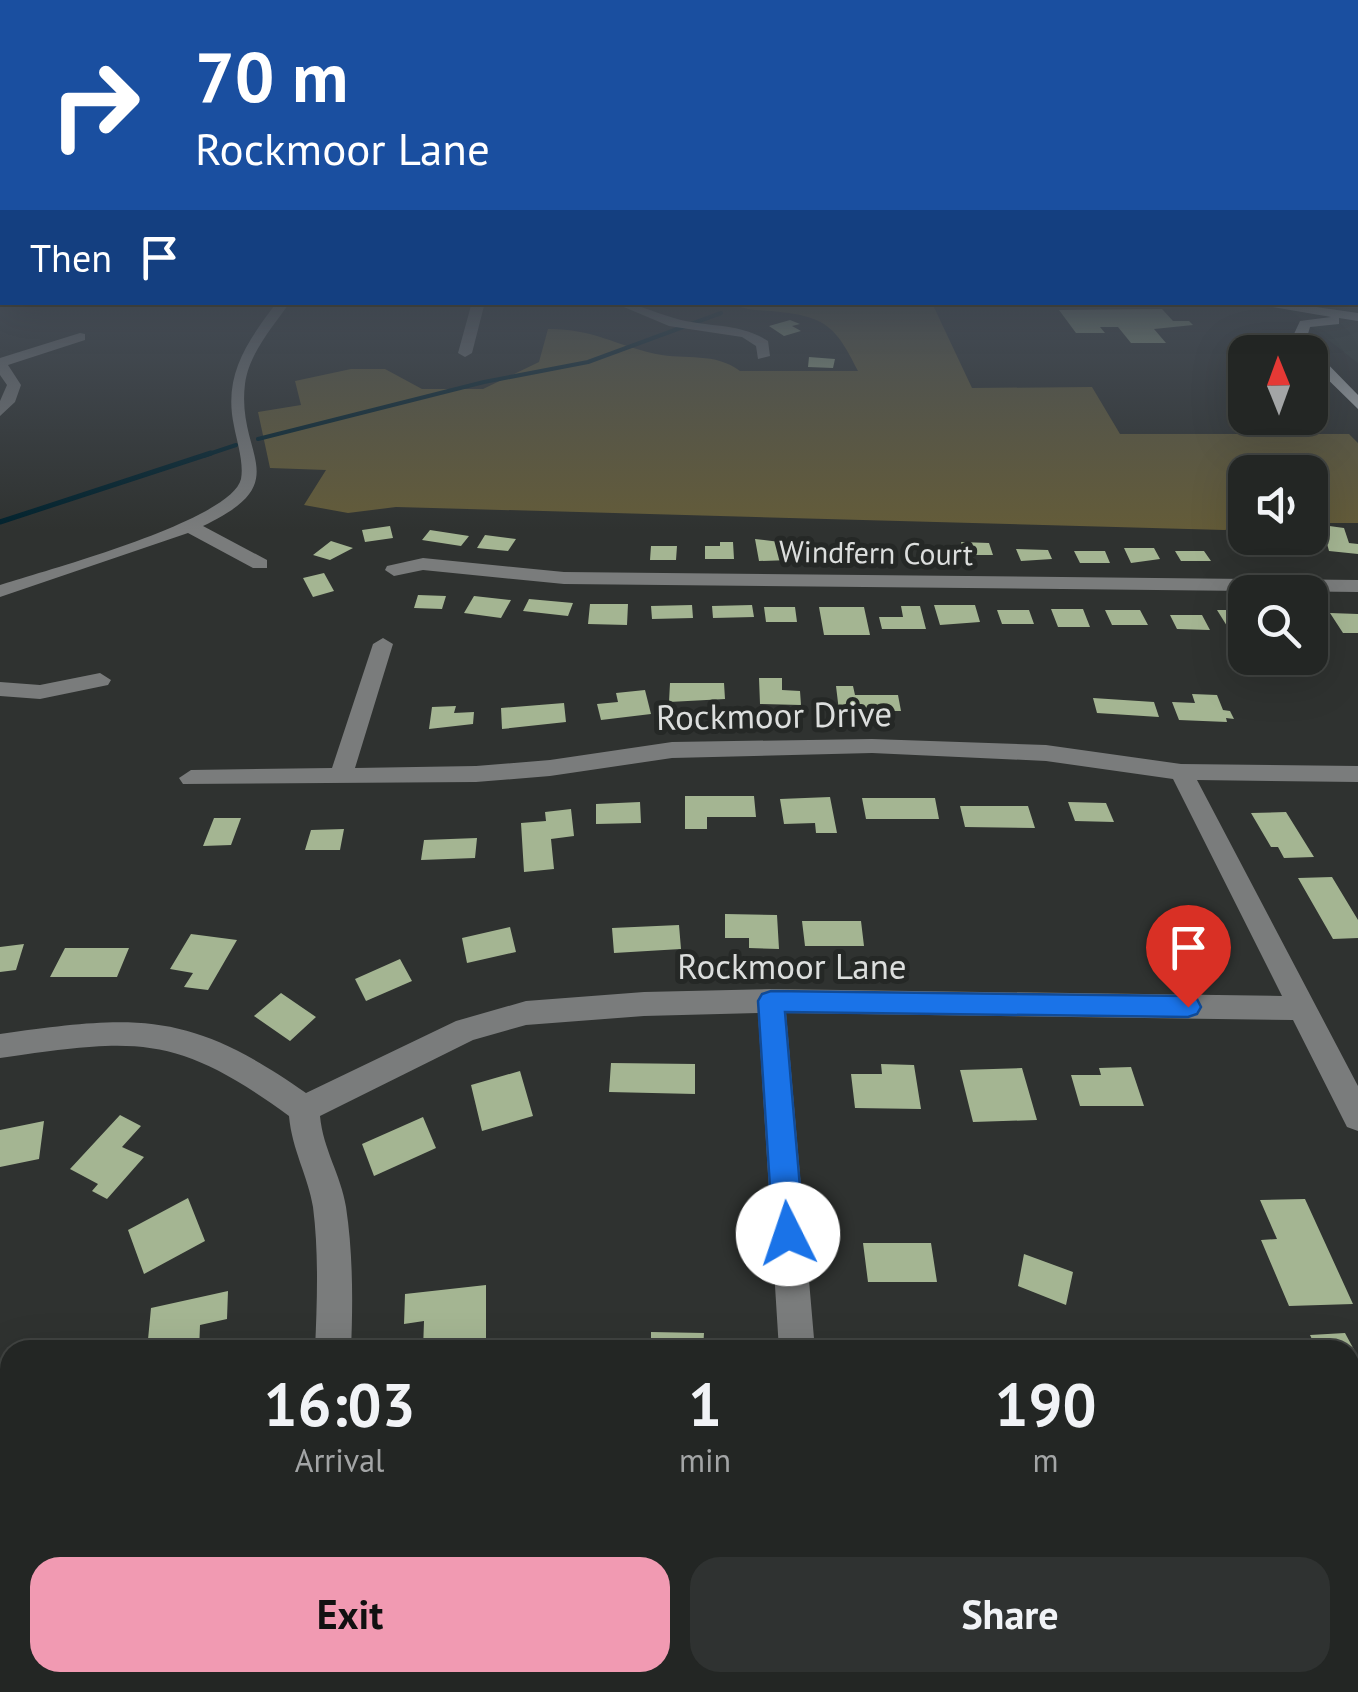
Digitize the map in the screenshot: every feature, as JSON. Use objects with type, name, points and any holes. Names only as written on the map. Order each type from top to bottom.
[{"type":"main road","points":[[1328,373],[1358,404]]},
{"type":"street","points":[[0,412],[10,400],[14,385],[6,372]]},
{"type":"street","points":[[0,591],[192,528],[236,502],[250,485],[250,455],[237,383],[241,372]]},
{"type":"street","points":[[192,528],[260,564]]},
{"type":"street","name":"Windfern Court","points":[[394,570],[423,564],[564,578],[1358,586]]},
{"type":"street","points":[[341,776],[382,644]]},
{"type":"street","points":[[0,689],[40,692],[100,680]]},
{"type":"street","name":"Rockmoor Drive","points":[[191,778],[494,773],[672,750],[872,746],[1046,753],[1181,772],[1358,774]]},
{"type":"street","points":[[1181,772],[1358,1117]]},
{"type":"street","points":[[771,1001],[797,1340]]},
{"type":"street","name":"Rockmoor Lane","points":[[304,1109],[362,1077],[466,1030],[526,1013],[644,1004],[771,1001],[1302,1008]]},
{"type":"street","points":[[0,1046],[116,1030],[152,1030],[211,1048],[257,1074],[304,1109],[308,1144],[329,1204],[333,1340]]},
{"type":"shaded area","points":[[337,372],[390,372],[422,389],[483,389],[518,372],[964,372],[972,388],[1092,387],[1120,434],[1349,434],[1358,443],[1358,523],[1328,523],[1328,455],[1228,455],[1228,530],[1224,530],[396,507],[348,513],[304,505],[326,470],[270,468],[258,412],[301,405],[295,381]]},
{"type":"building","points":[[390,526],[393,538],[365,542],[362,530]]},
{"type":"building","points":[[1328,526],[1344,528],[1349,543],[1358,544],[1358,554],[1329,551]]},
{"type":"building","points":[[430,530],[469,536],[461,546],[422,540]]},
{"type":"building","points":[[485,535],[516,539],[508,551],[477,548]]},
{"type":"building","points":[[755,539],[780,542],[782,548],[789,548],[791,560],[759,561]]},
{"type":"building","points":[[331,541],[353,548],[330,560],[313,555]]},
{"type":"building","points":[[720,542],[733,542],[734,559],[705,559],[705,546],[720,546]]},
{"type":"building","points":[[961,542],[989,543],[993,555],[965,555]]},
{"type":"building","points":[[841,545],[846,560],[810,561],[807,546]]},
{"type":"building","points":[[651,546],[677,546],[676,560],[650,560]]},
{"type":"building","points":[[1124,548],[1154,548],[1160,559],[1131,563]]},
{"type":"building","points":[[861,549],[895,549],[897,561],[863,561]]},
{"type":"building","points":[[1016,549],[1048,550],[1052,559],[1021,561]]},
{"type":"building","points":[[1074,551],[1105,551],[1110,563],[1080,563]]},
{"type":"building","points":[[1175,551],[1204,551],[1211,561],[1181,561]]},
{"type":"building","points":[[324,573],[334,591],[313,597],[303,578]]},
{"type":"building","points":[[418,595],[446,596],[442,609],[414,608]]},
{"type":"building","points":[[474,596],[511,600],[501,618],[464,613]]},
{"type":"building","points":[[529,599],[573,603],[568,616],[523,611]]},
{"type":"building","points":[[590,604],[628,604],[627,625],[588,624]]},
{"type":"building","points":[[692,605],[693,618],[652,619],[651,606]]},
{"type":"building","points":[[752,605],[754,617],[713,618],[712,606]]},
{"type":"building","points":[[934,605],[975,605],[980,622],[940,625]]},
{"type":"building","points":[[901,606],[920,606],[926,629],[882,629],[879,617],[903,617]]},
{"type":"building","points":[[764,607],[795,607],[797,622],[766,622]]},
{"type":"building","points":[[819,607],[864,607],[870,635],[824,635]]},
{"type":"building","points":[[1051,609],[1083,609],[1090,627],[1058,627]]},
{"type":"building","points":[[997,610],[1029,610],[1034,624],[1002,624]]},
{"type":"building","points":[[1105,610],[1140,610],[1148,625],[1112,625]]},
{"type":"building","points":[[1217,610],[1228,610],[1227,626]]},
{"type":"building","points":[[1330,613],[1358,614],[1358,633],[1343,633]]},
{"type":"building","points":[[1170,615],[1202,615],[1210,630],[1177,629]]},
{"type":"building","points":[[759,678],[782,678],[782,690],[800,691],[801,705],[760,704]]},
{"type":"building","points":[[670,683],[724,683],[725,699],[669,702]]},
{"type":"building","points":[[836,686],[853,686],[855,695],[898,695],[901,711],[839,711]]},
{"type":"building","points":[[645,690],[651,714],[601,720],[597,704],[618,702],[616,693]]},
{"type":"building","points":[[1192,694],[1217,695],[1223,710],[1230,711],[1234,719],[1179,720],[1172,702],[1195,703]]},
{"type":"building","points":[[1093,698],[1154,702],[1159,717],[1097,713]]},
{"type":"building","points":[[564,703],[566,722],[502,729],[501,708]]},
{"type":"building","points":[[456,706],[454,713],[474,712],[473,724],[429,729],[432,707]]},
{"type":"building","points":[[685,796],[754,796],[756,817],[707,817],[707,829],[685,829]]},
{"type":"building","points":[[830,797],[837,833],[816,833],[815,823],[784,824],[780,799]]},
{"type":"building","points":[[862,798],[935,798],[939,819],[866,819]]},
{"type":"building","points":[[640,802],[641,823],[596,824],[596,804]]},
{"type":"building","points":[[1068,802],[1106,803],[1114,822],[1075,821]]},
{"type":"building","points":[[960,806],[1028,806],[1035,828],[965,827]]},
{"type":"building","points":[[571,809],[574,836],[551,839],[554,869],[524,872],[521,823],[546,821],[545,812]]},
{"type":"building","points":[[1286,812],[1314,857],[1284,858],[1278,847],[1271,847],[1251,813]]},
{"type":"building","points":[[214,818],[241,818],[231,845],[203,846]]},
{"type":"building","points":[[344,829],[340,850],[305,850],[311,830]]},
{"type":"building","points":[[477,838],[475,858],[421,860],[424,840]]},
{"type":"building","points":[[1332,877],[1358,920],[1358,938],[1333,939],[1298,878]]},
{"type":"building","points":[[725,914],[777,915],[779,949],[749,948],[749,938],[725,938]]},
{"type":"building","points":[[802,921],[861,921],[864,946],[805,946]]},
{"type":"building","points":[[679,925],[681,949],[614,953],[612,928]]},
{"type":"building","points":[[510,927],[516,952],[467,963],[462,938]]},
{"type":"building","points":[[191,934],[237,940],[208,990],[184,987],[193,973],[170,969]]},
{"type":"building","points":[[24,944],[16,970],[0,972],[0,947]]},
{"type":"building","points":[[65,948],[129,948],[117,977],[50,977]]},
{"type":"building","points":[[400,959],[412,981],[366,1001],[355,979]]},
{"type":"building","points":[[281,993],[316,1017],[290,1041],[254,1016]]},
{"type":"building","points":[[611,1063],[695,1064],[695,1094],[609,1092]]},
{"type":"building","points":[[881,1064],[914,1065],[921,1109],[855,1108],[851,1074],[882,1074]]},
{"type":"building","points":[[1131,1067],[1144,1106],[1080,1106],[1071,1075],[1101,1075],[1099,1068]]},
{"type":"building","points":[[1022,1068],[1037,1120],[973,1122],[960,1070]]},
{"type":"building","points":[[520,1071],[533,1116],[482,1131],[471,1085]]},
{"type":"building","points":[[120,1115],[141,1126],[122,1147],[144,1157],[107,1199],[92,1191],[98,1184],[70,1169]]},
{"type":"building","points":[[423,1117],[436,1148],[374,1176],[362,1144]]},
{"type":"building","points":[[44,1121],[39,1159],[0,1167],[0,1130]]},
{"type":"building","points":[[188,1198],[205,1241],[144,1274],[128,1230]]},
{"type":"building","points":[[1305,1199],[1353,1304],[1289,1306],[1261,1240],[1277,1239],[1260,1200]]},
{"type":"building","points":[[863,1243],[931,1243],[937,1282],[868,1282]]},
{"type":"building","points":[[1024,1254],[1073,1272],[1066,1305],[1018,1286]]},
{"type":"building","points":[[486,1285],[486,1340],[423,1340],[424,1321],[404,1324],[405,1294]]},
{"type":"building","points":[[228,1291],[227,1319],[200,1325],[199,1340],[148,1340],[151,1308]]},
{"type":"building","points":[[651,1332],[704,1333],[704,1340],[651,1340]]},
{"type":"building","points":[[1345,1333],[1349,1340],[1312,1340],[1310,1335]]},
{"type":"waterway","points":[[258,439],[536,372]]},
{"type":"waterway","points":[[203,456],[236,445]]},
{"type":"waterway","points":[[0,522],[211,453]]},
{"type":"route","points":[[788,1234],[771,1001],[1188,1007]]}]
